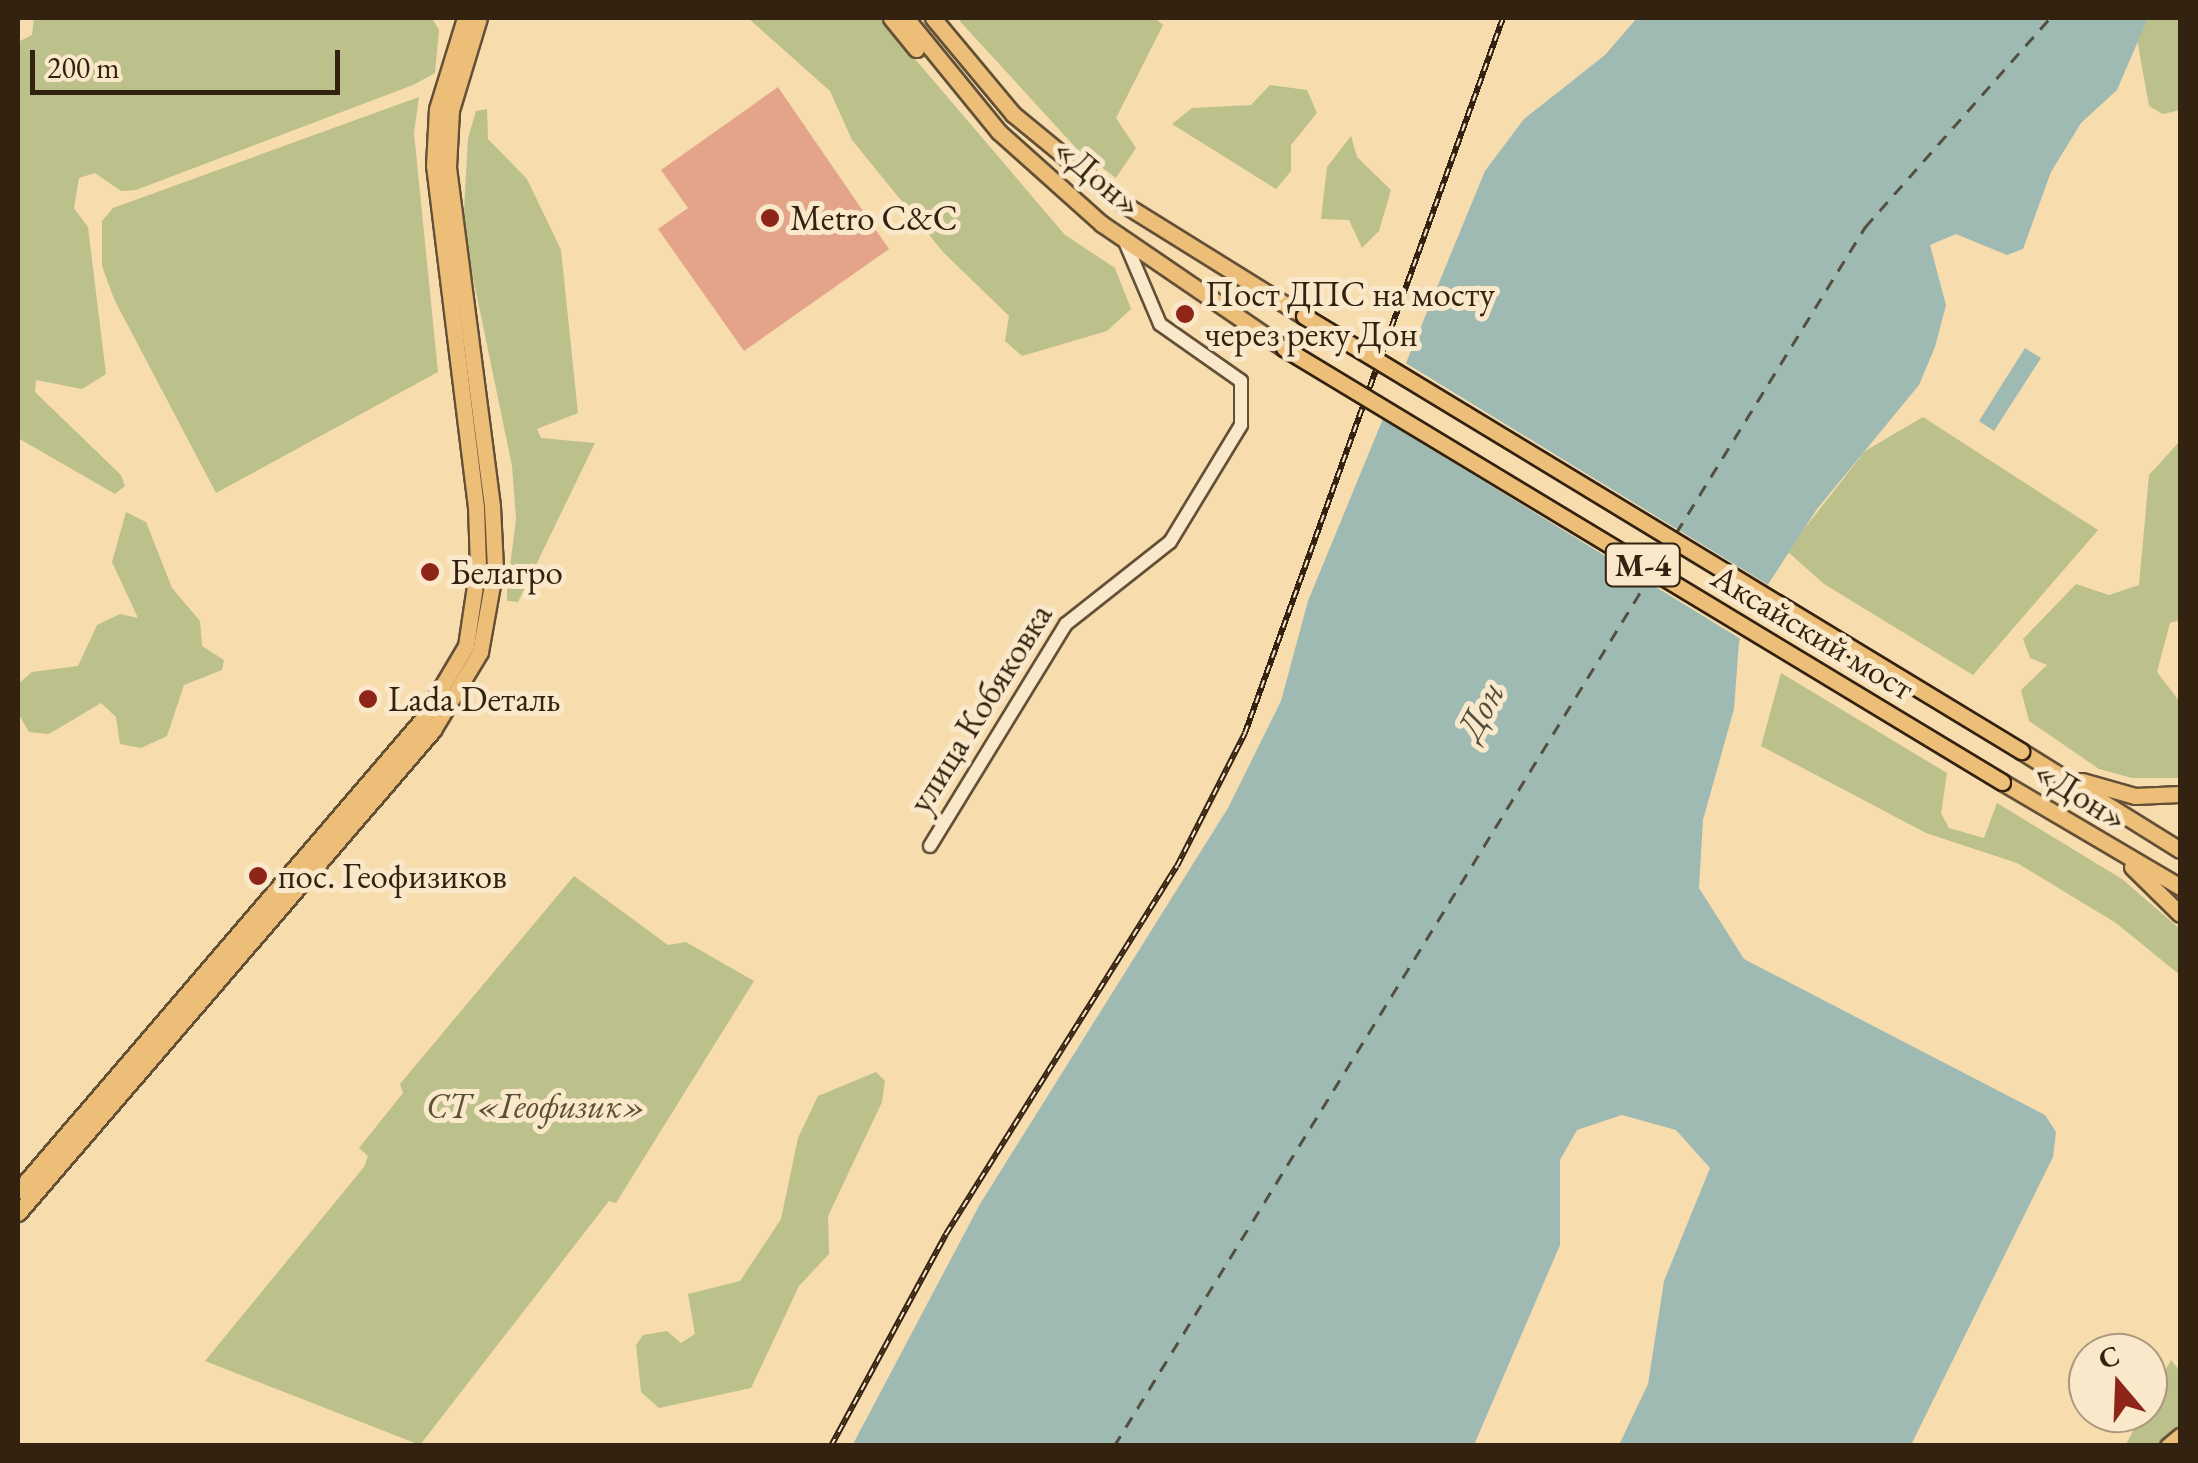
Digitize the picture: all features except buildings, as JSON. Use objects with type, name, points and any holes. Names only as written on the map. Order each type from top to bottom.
[{"type":"main road","points":[[18,1192],[451,692],[466,646],[478,566],[434,182],[437,109],[465,18]]},
{"type":"main road","points":[[18,1214],[480,652],[495,568],[448,167],[451,110],[479,18]]},
{"type":"main road","points":[[890,18],[943,72]]},
{"type":"main road","name":"«Дон»","points":[[906,18],[943,72],[1124,239],[1284,348]]},
{"type":"main road","name":"«Дон»","points":[[933,18],[1014,114],[1119,201],[1304,316]]},
{"type":"main road","points":[[942,18],[980,74]]},
{"type":"main road","name":"Аксайский мост","points":[[1304,316],[2021,751]]},
{"type":"main road","name":"Аксайский мост","points":[[1284,348],[2002,782]]},
{"type":"main road","name":"«Дон»","points":[[2021,751],[2180,850]]},
{"type":"main road","points":[[2062,776],[2135,796],[2180,794]]},
{"type":"main road","name":"«Дон»","points":[[2002,782],[2180,888]]},
{"type":"main road","points":[[2118,853],[2180,914]]},
{"type":"main road","points":[[2168,1446],[2180,1436]]},
{"type":"street","name":"улица Кобяковка","points":[[930,846],[1066,624],[1170,542],[1240,426],[1241,382],[1160,324],[1124,239]]},
{"type":"green space","points":[[34,18],[407,18],[433,20],[439,30],[435,73],[413,85],[136,190],[121,191],[95,173],[79,178],[74,208],[88,227],[106,374],[82,389],[36,380],[35,392],[121,475],[125,486],[115,494],[18,438],[18,42],[32,35]]},
{"type":"green space","points":[[748,18],[880,18],[1065,235],[1115,268],[1131,309],[1107,331],[1022,356],[1005,341],[1009,316],[943,252],[852,140],[830,91]]},
{"type":"green space","points":[[957,18],[1155,18],[1163,25],[1116,118],[1136,148],[1116,178],[1077,149]]},
{"type":"green space","points":[[2148,18],[2180,18],[2180,110],[2163,114],[2149,106],[2137,39]]},
{"type":"green space","points":[[1270,85],[1307,90],[1317,113],[1291,145],[1291,171],[1276,189],[1172,124],[1192,108],[1251,105]]},
{"type":"green space","points":[[419,97],[414,133],[438,372],[216,493],[114,299],[102,266],[102,221],[113,208]]},
{"type":"green space","points":[[487,109],[488,139],[527,179],[561,250],[578,413],[537,429],[541,438],[595,443],[518,602],[507,601],[516,519],[512,466],[463,229],[468,138],[476,111]]},
{"type":"green space","points":[[1351,136],[1357,157],[1391,190],[1379,231],[1362,248],[1349,220],[1321,219],[1327,167]]},
{"type":"green space","points":[[1923,417],[2098,530],[1973,675],[1824,584],[1787,551],[1865,451]]},
{"type":"green space","points":[[2180,441],[2180,620],[2170,623],[2157,672],[2180,702],[2180,778],[2132,778],[2099,769],[2029,721],[2021,690],[2047,665],[2030,658],[2023,639],[2076,584],[2109,595],[2139,585],[2149,475]]},
{"type":"green space","points":[[126,512],[146,522],[172,588],[200,621],[202,646],[224,660],[222,670],[184,685],[167,736],[141,748],[120,744],[116,717],[101,703],[49,734],[29,732],[18,713],[18,684],[32,672],[78,666],[97,625],[120,614],[138,618],[112,562]]},
{"type":"green space","points":[[1781,673],[1947,773],[1941,813],[1949,828],[1984,838],[1997,803],[2122,879],[2180,929],[2180,975],[2116,923],[2017,863],[1926,833],[1761,746]]},
{"type":"green space","name":"СТ «Геофизик»","points":[[574,876],[668,945],[686,942],[754,981],[616,1203],[609,1201],[420,1445],[205,1361],[364,1167],[368,1156],[359,1148],[403,1093],[400,1084]]},
{"type":"green space","points":[[876,1072],[885,1081],[882,1102],[828,1216],[829,1254],[799,1286],[751,1388],[659,1408],[641,1392],[636,1345],[643,1335],[667,1331],[681,1343],[695,1334],[688,1294],[740,1281],[781,1219],[798,1138],[818,1096]]},
{"type":"green space","points":[[2171,1360],[2180,1371],[2180,1426],[2157,1445],[2125,1446],[2132,1433],[2168,1433]]},
{"type":"water","name":"Дон","points":[[1637,18],[2148,18],[2117,90],[2081,123],[2051,172],[2023,249],[2007,255],[1956,234],[1930,245],[1946,305],[1935,347],[1919,385],[1817,509],[1754,606],[1739,642],[1734,709],[1703,820],[1699,888],[1744,959],[2045,1115],[2056,1132],[2053,1157],[1911,1445],[1619,1445],[1648,1384],[1664,1281],[1710,1168],[1676,1130],[1622,1115],[1577,1130],[1560,1160],[1560,1245],[1474,1445],[852,1446],[980,1204],[1228,808],[1281,701],[1308,601],[1485,171],[1524,119],[1605,55]]},
{"type":"water","points":[[2025,348],[2041,358],[1994,431],[1979,421]]},
{"type":"pier","points":[[1404,362],[1770,586],[1744,641],[1377,416]]},
{"type":"ferry route","points":[[1676,533],[1865,227],[2050,18]]},
{"type":"ferry route","points":[[1655,567],[1670,544]]},
{"type":"ferry route","points":[[1114,1446],[1649,578]]},
{"type":"railway","points":[[831,1446],[946,1234],[1177,866],[1245,733],[1503,18]]},
{"type":"place","name":"Metro C&C","points":[[770,218]]},
{"type":"place","name":"Пост ДПС на мосту через реку Дон","points":[[1185,314]]},
{"type":"place","name":"Белагро","points":[[430,572]]},
{"type":"place","name":"Lada Dеталь","points":[[368,699]]},
{"type":"place","name":"пос. Геофизиков","points":[[258,876]]}]
